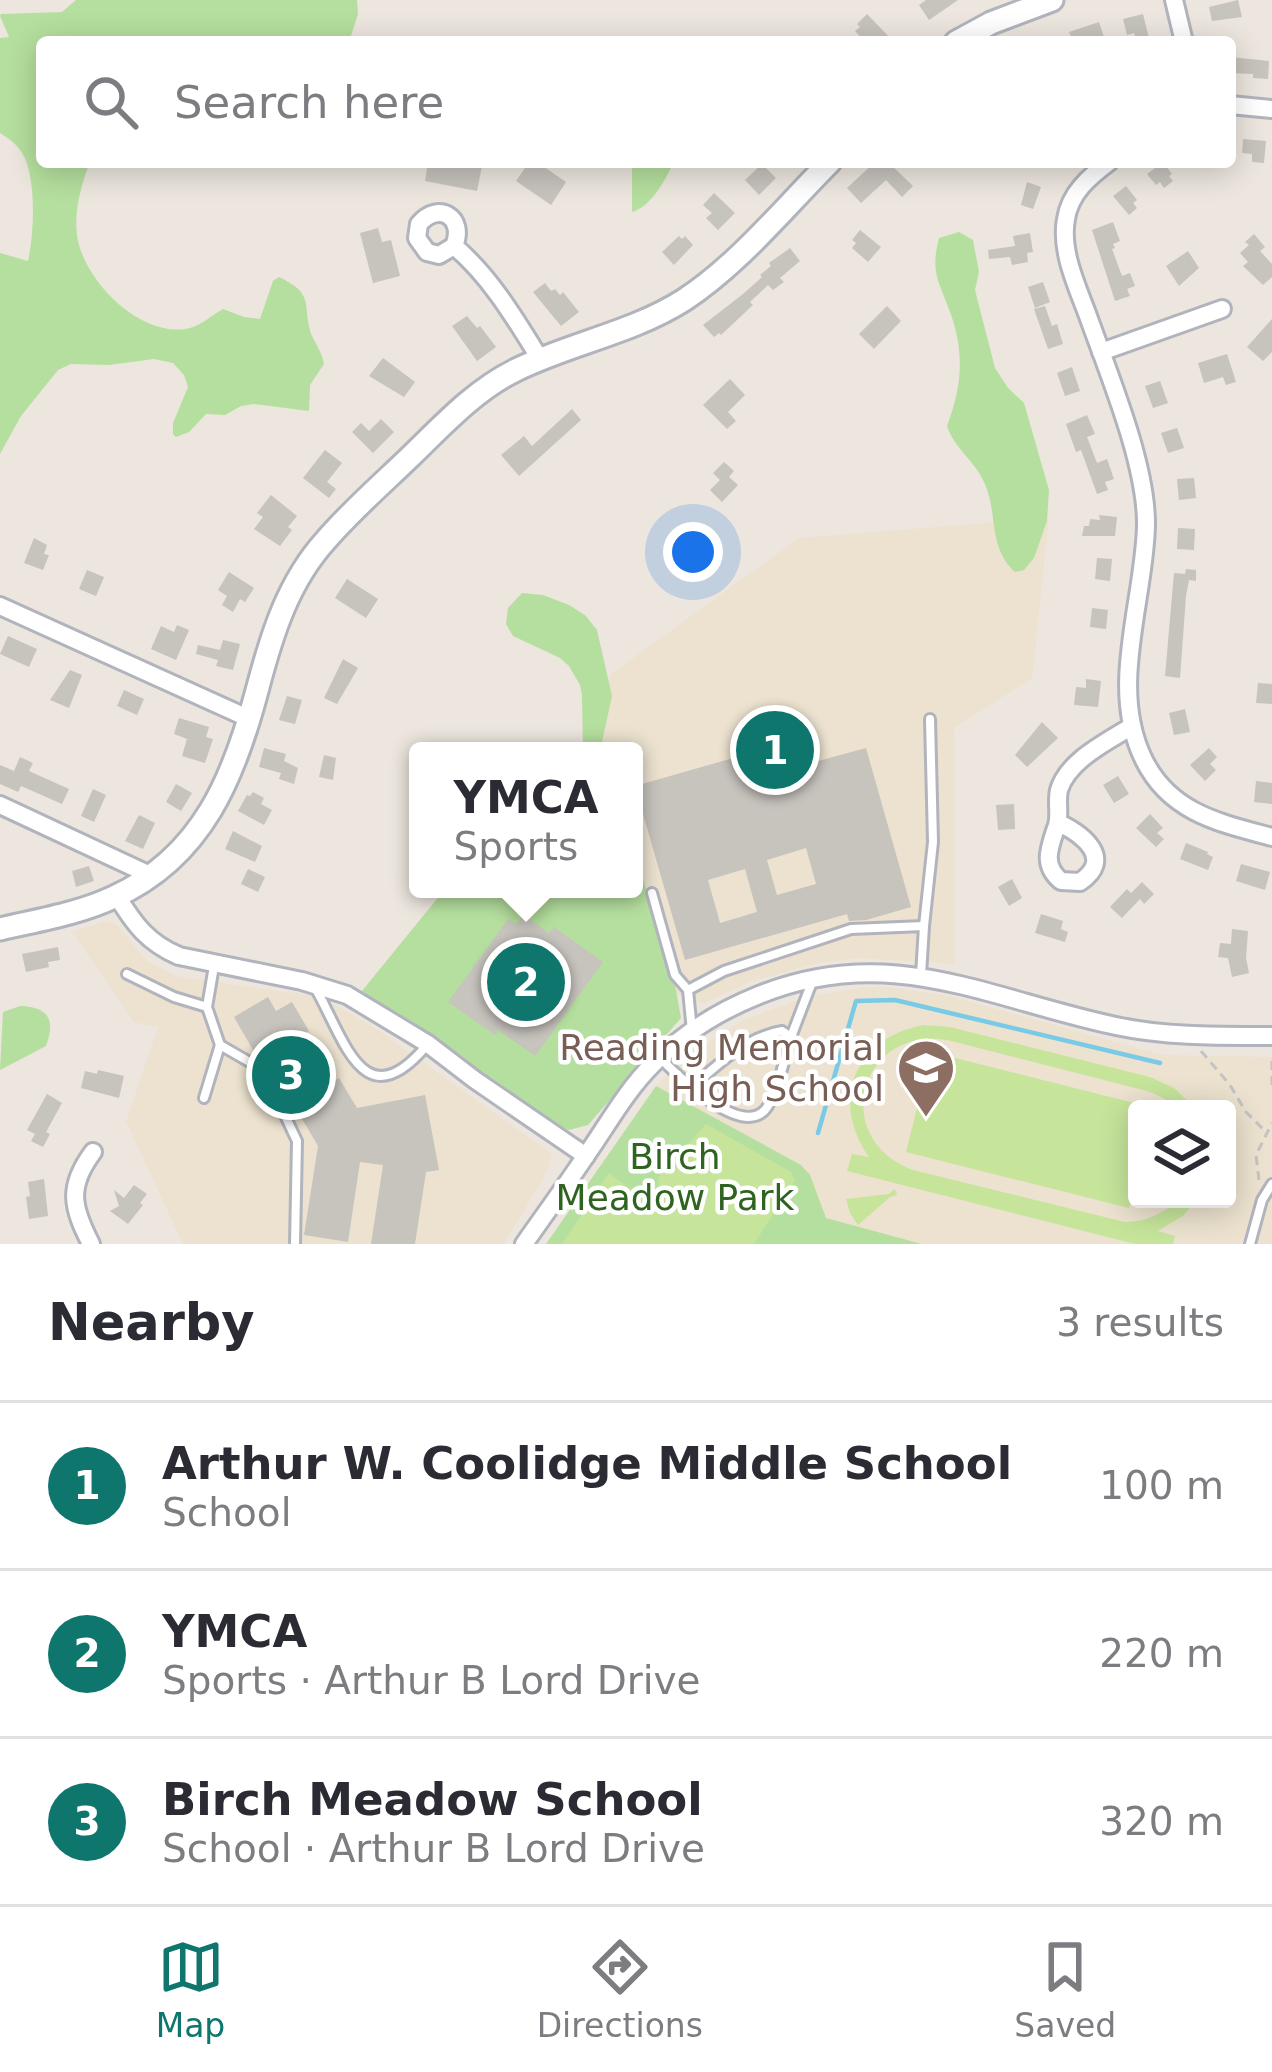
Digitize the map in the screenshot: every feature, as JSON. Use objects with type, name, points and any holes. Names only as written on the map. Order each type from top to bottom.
[{"type":"street","points":[[966,36],[1052,0]]},
{"type":"street","points":[[1174,0],[1183,36]]},
{"type":"street","points":[[1236,106],[1272,109]]},
{"type":"street","points":[[0,929],[75,912],[117,896],[152,876],[187,844],[215,806],[250,719],[275,628],[302,571],[325,541],[460,409],[494,382],[540,359],[639,324],[689,296],[824,168]]},
{"type":"street","points":[[1102,168],[1077,191],[1065,224],[1072,270],[1136,457],[1145,500],[1144,555],[1128,681],[1132,726],[1152,775],[1181,805],[1216,822],[1272,837]]},
{"type":"street","points":[[454,246],[476,266],[540,359]]},
{"type":"street","points":[[1101,352],[1222,309]]},
{"type":"street","points":[[0,606],[250,719]]},
{"type":"street","points":[[1059,824],[1064,778],[1132,726]]},
{"type":"street","points":[[0,805],[152,876]]},
{"type":"street","points":[[117,896],[135,926],[160,948],[347,995],[428,1044],[586,1156]]},
{"type":"street","points":[[524,1244],[659,1057],[744,1001],[814,978],[867,971],[920,976],[1133,1030],[1272,1036]]},
{"type":"street","points":[[91,1244],[80,1221],[75,1186],[93,1152]]},
{"type":"lane","points":[[920,976],[933,842],[930,719]]},
{"type":"lane","points":[[652,893],[675,975],[688,990],[692,1031]]},
{"type":"lane","points":[[688,990],[724,971],[851,929],[925,926]]},
{"type":"lane","points":[[204,1098],[220,1046],[206,1007],[214,965]]},
{"type":"lane","points":[[127,974],[206,1007]]},
{"type":"lane","points":[[659,1057],[709,1101],[752,1118],[760,1115],[769,1105],[814,978]]},
{"type":"lane","points":[[313,984],[357,1064],[371,1076],[395,1075],[428,1044]]},
{"type":"lane","points":[[691,1088],[740,1048],[782,1030],[791,1037]]},
{"type":"lane","points":[[220,1046],[266,1075],[297,1141],[295,1244]]},
{"type":"lane","points":[[1250,1244],[1270,1187]]},
{"type":"path","points":[[1201,1050],[1267,1133]]},
{"type":"path","points":[[1272,1061],[1272,1085]]},
{"type":"path","points":[[1270,1187],[1257,1178],[1255,1163],[1272,1123]]},
{"type":"shaded area","points":[[1049,518],[1032,678],[954,728],[955,964],[860,958],[818,963],[752,981],[703,1004],[654,985],[636,898],[643,898],[643,742],[597,742],[611,674],[799,538]]},
{"type":"shaded area","points":[[106,921],[117,925],[147,961],[179,977],[309,995],[339,1007],[552,1154],[544,1177],[504,1244],[183,1244],[126,1121],[158,1028],[134,1022],[72,932]]},
{"type":"shaded area","name":"Reading Memorial High School","points":[[887,987],[949,996],[1163,1055],[1272,1057],[1272,1244],[922,1244],[826,1218],[801,1165],[656,1086],[690,1053],[744,1020],[805,997]]},
{"type":"green space","points":[[76,0],[357,0],[351,36],[36,36],[36,168],[88,168],[76,217],[90,271],[135,316],[172,329],[194,327],[223,309],[260,319],[273,281],[279,277],[291,283],[306,302],[309,326],[324,364],[310,385],[309,411],[241,406],[225,415],[206,414],[189,432],[176,437],[173,423],[188,387],[173,363],[154,359],[71,364],[58,370],[21,416],[0,454],[0,253],[28,261],[33,206],[27,163],[18,147],[0,133],[0,38],[9,37],[0,16],[62,12]]},
{"type":"green space","points":[[632,168],[671,168],[652,198],[632,212]]},
{"type":"green space","points":[[959,232],[973,240],[979,272],[975,290],[995,368],[1024,403],[1049,490],[1047,521],[1034,558],[1024,570],[1015,572],[1000,552],[984,482],[947,426],[960,356],[935,260],[939,238]]},
{"type":"green space","points":[[522,593],[543,595],[585,615],[597,630],[612,696],[602,742],[583,742],[582,695],[569,666],[513,636],[506,624],[508,608]]},
{"type":"green space","points":[[643,879],[681,1018],[588,1125],[569,1130],[554,1125],[362,991],[438,898],[643,898]]},
{"type":"green space","points":[[20,1006],[47,1016],[46,1046],[0,1070],[3,1012]]},
{"type":"green space","points":[[924,1025],[950,1027],[1150,1077],[1174,1088],[1187,1100],[1166,1100],[1147,1091],[947,1040],[917,1040],[893,1050],[875,1067],[866,1088],[864,1112],[870,1135],[887,1155],[913,1170],[1125,1222],[1169,1208],[1190,1208],[1158,1231],[1175,1236],[1173,1244],[1135,1244],[847,1171],[852,1154],[869,1157],[851,1114],[856,1074],[866,1057],[900,1032]]},
{"type":"green space","points":[[931,1052],[1128,1101],[1128,1208],[906,1152]]},
{"type":"green space","name":"Birch Meadow Park","points":[[656,1086],[801,1165],[810,1175],[826,1218],[922,1244],[546,1244]]},
{"type":"green space","points":[[706,1124],[791,1172],[795,1180],[754,1244],[562,1244],[609,1173],[662,1212],[658,1178]]},
{"type":"green space","points":[[895,1189],[897,1195],[858,1225],[846,1199],[889,1194]]},
{"type":"building","points":[[926,0],[958,0],[929,20],[919,5]]},
{"type":"building","points":[[1238,0],[1242,17],[1212,21],[1209,7]]},
{"type":"building","points":[[867,14],[888,36],[860,36],[857,24]]},
{"type":"building","points":[[1143,14],[1148,36],[1127,35],[1123,19]]},
{"type":"building","points":[[1099,22],[1104,36],[1071,36],[1069,32]]},
{"type":"building","points":[[1236,58],[1269,61],[1268,79],[1253,78],[1253,74],[1236,73]]},
{"type":"building","points":[[1243,139],[1266,141],[1264,163],[1252,162],[1252,154],[1242,153]]},
{"type":"building","points":[[427,168],[482,168],[477,191],[425,181]]},
{"type":"building","points":[[525,168],[546,168],[566,182],[551,205],[516,181]]},
{"type":"building","points":[[758,168],[766,168],[776,178],[759,195],[745,180]]},
{"type":"building","points":[[869,168],[894,168],[913,186],[902,197],[886,180],[861,203],[847,188]]},
{"type":"building","points":[[1168,168],[1173,181],[1164,188],[1147,174]]},
{"type":"building","points":[[1027,182],[1041,187],[1033,209],[1021,205]]},
{"type":"building","points":[[1126,186],[1137,200],[1133,203],[1137,208],[1129,215],[1113,196]]},
{"type":"building","points":[[714,193],[735,213],[718,230],[706,218],[712,213],[703,205]]},
{"type":"building","points":[[1113,222],[1120,241],[1112,249],[1122,276],[1130,273],[1135,286],[1127,289],[1130,296],[1115,301],[1092,230]]},
{"type":"building","points":[[378,228],[382,242],[391,240],[400,276],[373,283],[360,233]]},
{"type":"building","points":[[860,230],[881,247],[868,262],[852,248]]},
{"type":"building","points":[[1030,233],[1033,252],[1027,253],[1028,262],[1012,265],[1010,257],[989,259],[988,250],[1015,246],[1013,236]]},
{"type":"building","points":[[1254,234],[1265,247],[1260,251],[1272,264],[1272,277],[1263,285],[1243,266],[1248,262],[1240,253]]},
{"type":"building","points":[[679,236],[693,245],[674,265],[662,252]]},
{"type":"building","points":[[790,248],[800,261],[780,278],[784,282],[773,290],[768,285],[750,302],[753,305],[714,337],[703,325]]},
{"type":"building","points":[[1188,251],[1199,268],[1179,286],[1166,266]]},
{"type":"building","points":[[1043,282],[1050,302],[1035,308],[1028,287]]},
{"type":"building","points":[[545,283],[551,291],[563,292],[579,312],[561,326],[533,292]]},
{"type":"building","points":[[887,306],[901,321],[874,349],[859,334]]},
{"type":"building","points":[[1045,306],[1063,344],[1048,349],[1034,309]]},
{"type":"building","points":[[467,316],[496,347],[477,361],[452,326]]},
{"type":"building","points":[[1272,319],[1272,352],[1263,361],[1247,347]]},
{"type":"building","points":[[1227,354],[1236,382],[1226,385],[1223,377],[1204,383],[1198,363]]},
{"type":"building","points":[[383,358],[415,382],[404,397],[369,376]]},
{"type":"building","points":[[1072,367],[1080,391],[1065,396],[1057,373]]},
{"type":"building","points":[[730,379],[745,395],[728,412],[736,421],[727,429],[703,405]]},
{"type":"building","points":[[1160,381],[1168,403],[1153,408],[1145,386]]},
{"type":"building","points":[[572,409],[581,420],[519,476],[501,455],[524,436],[532,446]]},
{"type":"building","points":[[1087,415],[1095,434],[1087,437],[1097,463],[1107,459],[1114,479],[1105,482],[1108,490],[1097,494],[1066,424]]},
{"type":"building","points":[[381,419],[394,432],[373,453],[352,432],[361,423],[369,431]]},
{"type":"building","points":[[1177,428],[1184,448],[1168,453],[1161,433]]},
{"type":"building","points":[[325,450],[342,463],[327,482],[336,489],[329,498],[303,478]]},
{"type":"building","points":[[724,462],[734,471],[729,477],[738,485],[722,502],[710,490],[720,480],[713,473]]},
{"type":"building","points":[[1194,478],[1196,498],[1179,500],[1177,479]]},
{"type":"building","points":[[271,495],[297,516],[280,546],[254,529],[263,517],[257,513]]},
{"type":"building","points":[[1099,515],[1117,517],[1115,536],[1082,536],[1084,526],[1089,526],[1090,519],[1100,520]]},
{"type":"building","points":[[1178,528],[1195,529],[1194,550],[1177,549]]},
{"type":"building","points":[[34,538],[47,545],[43,570],[24,563]]},
{"type":"building","points":[[1097,558],[1112,559],[1110,581],[1095,579]]},
{"type":"building","points":[[1186,569],[1196,570],[1196,581],[1189,580],[1186,596],[1180,678],[1165,676],[1174,573],[1185,574]]},
{"type":"building","points":[[87,570],[104,577],[96,596],[79,589]]},
{"type":"building","points":[[229,572],[254,588],[233,612],[222,605],[227,596],[218,590]]},
{"type":"building","points":[[347,579],[378,599],[366,618],[335,598]]},
{"type":"building","points":[[1092,608],[1108,610],[1106,629],[1090,627]]},
{"type":"building","points":[[177,625],[189,630],[176,660],[151,649],[161,626],[174,632]]},
{"type":"building","points":[[8,636],[37,649],[29,667],[0,654]]},
{"type":"building","points":[[223,640],[240,644],[233,670],[196,654],[198,645],[220,650]]},
{"type":"building","points":[[343,659],[358,668],[337,704],[324,698]]},
{"type":"building","points":[[70,670],[82,675],[69,708],[50,700]]},
{"type":"building","points":[[1086,679],[1101,681],[1098,707],[1074,705],[1076,687],[1086,688]]},
{"type":"building","points":[[1258,683],[1272,684],[1272,704],[1256,703]]},
{"type":"building","points":[[124,690],[144,699],[137,715],[117,706]]},
{"type":"building","points":[[287,696],[302,700],[295,724],[279,720]]},
{"type":"building","points":[[1185,709],[1190,732],[1174,735],[1169,713]]},
{"type":"building","points":[[179,718],[209,727],[206,737],[213,739],[205,763],[182,756],[187,739],[174,734]]},
{"type":"building","points":[[1042,722],[1058,738],[1027,767],[1015,755]]},
{"type":"building","points":[[793,741],[800,766],[866,748],[911,907],[866,920],[849,921],[847,914],[685,960],[643,814],[643,784]],"holes":[[[806,848],[816,884],[777,895],[767,860]],[[745,869],[757,912],[720,923],[708,880]]]},
{"type":"building","points":[[264,748],[286,754],[284,761],[298,768],[294,784],[279,779],[281,773],[259,767]]},
{"type":"building","points":[[1209,748],[1217,757],[1210,764],[1216,770],[1205,781],[1190,765]]},
{"type":"building","points":[[324,755],[336,758],[333,780],[319,777]]},
{"type":"building","points":[[20,757],[33,763],[29,771],[69,789],[62,804],[21,786],[18,792],[0,784],[0,765],[14,771]]},
{"type":"building","points":[[1118,776],[1129,794],[1114,803],[1103,785]]},
{"type":"building","points":[[1256,781],[1272,783],[1272,804],[1254,802]]},
{"type":"building","points":[[176,784],[192,793],[181,811],[166,802]]},
{"type":"building","points":[[93,789],[106,795],[94,822],[81,816]]},
{"type":"building","points":[[253,792],[272,810],[264,825],[238,811]]},
{"type":"building","points":[[1014,804],[1015,829],[998,830],[996,805]]},
{"type":"building","points":[[1150,814],[1163,828],[1157,833],[1164,839],[1156,847],[1136,828]]},
{"type":"building","points":[[139,815],[155,823],[143,849],[125,841]]},
{"type":"building","points":[[233,831],[262,846],[255,862],[225,849]]},
{"type":"building","points":[[1186,843],[1213,857],[1208,870],[1180,859]]},
{"type":"building","points":[[1241,864],[1270,872],[1265,890],[1236,881]]},
{"type":"building","points":[[89,866],[94,881],[76,887],[72,871]]},
{"type":"building","points":[[248,869],[265,877],[258,892],[241,884]]},
{"type":"building","points":[[1012,879],[1022,898],[1009,906],[998,887]]},
{"type":"building","points":[[1142,882],[1154,894],[1144,904],[1140,899],[1122,918],[1110,907],[1127,889],[1131,893]]},
{"type":"building","points":[[1041,914],[1063,921],[1061,929],[1068,932],[1065,942],[1035,933]]},
{"type":"building","points":[[523,915],[549,933],[554,927],[603,962],[535,1056],[448,1002],[508,919],[516,924]]},
{"type":"building","points":[[1232,929],[1248,931],[1249,973],[1232,977],[1228,958],[1218,957],[1220,943],[1231,944]]},
{"type":"building","points":[[58,947],[60,960],[26,972],[22,954]]},
{"type":"building","points":[[268,997],[276,1011],[292,1002],[309,1031],[303,1035],[331,1083],[339,1078],[357,1108],[425,1095],[439,1170],[426,1172],[415,1244],[371,1244],[383,1165],[360,1162],[348,1242],[304,1235],[318,1146],[264,1054],[257,1057],[234,1017]]},
{"type":"building","points":[[98,1070],[124,1076],[119,1098],[81,1088],[85,1071],[97,1074]]},
{"type":"building","points":[[47,1094],[62,1103],[43,1147],[31,1141],[35,1134],[27,1130]]},
{"type":"building","points":[[44,1179],[48,1216],[29,1219],[28,1182]]},
{"type":"building","points":[[134,1185],[147,1194],[128,1224],[110,1211],[119,1206],[114,1190],[124,1198]]},
{"type":"waterway","points":[[818,1133],[856,1001],[895,1000],[1160,1063]]},
{"type":"place","name":"Arthur W. Coolidge Middle School","points":[[775,750]]},
{"type":"place","name":"YMCA","points":[[526,982]]},
{"type":"place","name":"Birch Meadow School","points":[[291,1075]]},
{"type":"place","name":"Reading Memorial High School","points":[[926,1119]]}]
